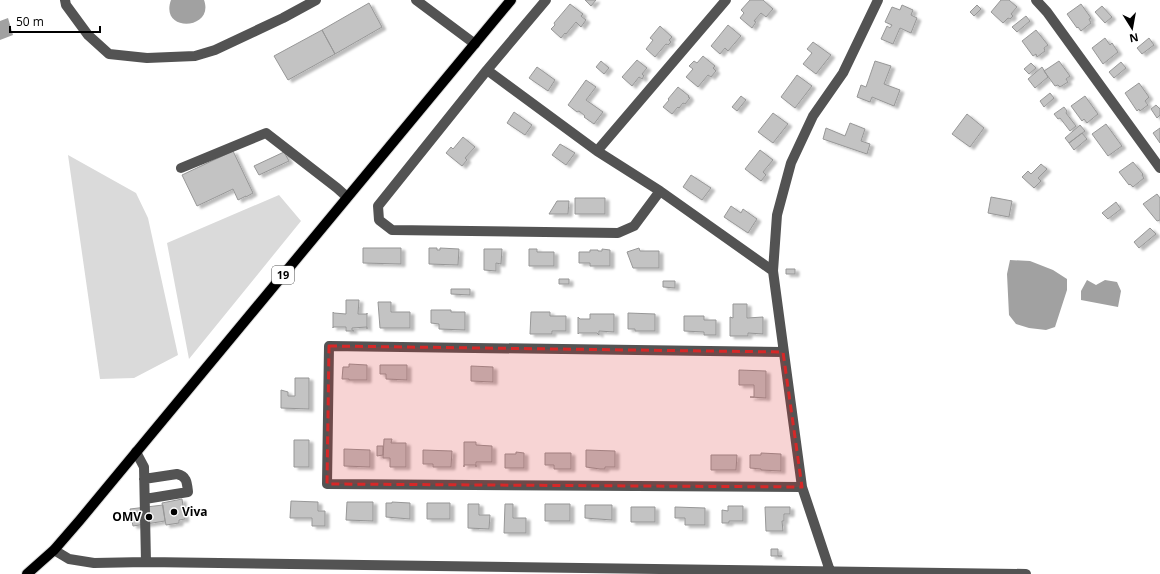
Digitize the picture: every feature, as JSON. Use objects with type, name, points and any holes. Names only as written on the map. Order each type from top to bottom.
[{"type":"main road","name":"19","points":[[27,574],[54,550],[511,0]]},
{"type":"street","points":[[65,0],[66,5],[88,35],[109,54],[147,58],[195,56],[215,50],[251,34],[316,0]]},
{"type":"street","points":[[416,0],[474,44]]},
{"type":"street","points":[[546,0],[487,70],[378,206],[379,220],[392,230],[618,233],[634,226],[660,191]]},
{"type":"street","points":[[597,151],[726,0]]},
{"type":"street","points":[[830,571],[802,487],[772,271],[777,215],[791,163],[813,116],[843,73],[878,0]]},
{"type":"street","points":[[1036,0],[1047,12],[1160,168]]},
{"type":"street","points":[[487,70],[597,151],[660,191],[772,271]]},
{"type":"street","points":[[181,168],[266,133],[338,188],[347,197]]},
{"type":"street","points":[[783,352],[329,346],[327,484],[802,487]]},
{"type":"street","points":[[136,452],[144,467],[146,562]]},
{"type":"street","points":[[144,478],[177,474],[182,475],[187,481],[188,492],[145,499]]},
{"type":"street","points":[[54,550],[69,559],[94,563],[146,562],[1026,574]]},
{"type":"highlighted area","points":[[329,346],[783,352],[802,487],[327,484]]},
{"type":"shaded area","points":[[171,0],[204,0],[205,10],[202,17],[195,22],[187,24],[179,22],[173,18],[169,11]]},
{"type":"shaded area","points":[[8,18],[13,35],[0,40],[0,21]]},
{"type":"shaded area","points":[[68,155],[136,193],[148,218],[178,355],[134,378],[100,379]]},
{"type":"shaded area","points":[[279,195],[301,221],[189,359],[167,243]]},
{"type":"shaded area","points":[[1010,260],[1030,261],[1053,270],[1067,279],[1067,290],[1055,327],[1046,330],[1029,328],[1016,324],[1009,315],[1007,274]]},
{"type":"shaded area","points":[[1087,280],[1096,285],[1105,280],[1117,282],[1121,291],[1118,307],[1081,300],[1081,291]]},
{"type":"building","points":[[585,0],[596,0],[591,6]]},
{"type":"building","points":[[750,0],[763,0],[773,9],[766,17],[761,13],[754,21],[756,22],[752,28],[740,18],[744,13],[741,10]]},
{"type":"building","points":[[1001,0],[1009,0],[1017,7],[1011,14],[1013,16],[1010,19],[1008,18],[1003,23],[991,12]]},
{"type":"building","points":[[369,3],[382,27],[335,54],[322,30]]},
{"type":"building","points":[[570,4],[583,14],[581,16],[586,20],[581,27],[576,22],[561,38],[551,29],[555,25],[554,23]]},
{"type":"building","points":[[1081,4],[1091,18],[1089,19],[1091,23],[1081,31],[1067,14]]},
{"type":"building","points":[[902,5],[913,10],[911,15],[917,18],[911,33],[900,28],[893,44],[881,39],[887,26],[890,28],[892,25],[885,22],[892,7],[900,10]]},
{"type":"building","points":[[977,5],[981,9],[974,16],[970,12]]},
{"type":"building","points":[[1102,6],[1112,17],[1105,23],[1095,12]]},
{"type":"building","points":[[1026,16],[1030,21],[1017,32],[1012,27]]},
{"type":"building","points":[[728,25],[741,36],[728,51],[725,48],[720,54],[711,46]]},
{"type":"building","points":[[660,26],[672,37],[669,40],[671,42],[668,45],[666,44],[655,57],[646,49],[653,40],[650,38]]},
{"type":"building","points":[[322,30],[335,54],[288,80],[274,56]]},
{"type":"building","points":[[1036,30],[1048,45],[1044,48],[1045,51],[1037,57],[1036,54],[1033,56],[1022,41]]},
{"type":"building","points":[[1105,38],[1110,45],[1112,43],[1118,52],[1103,64],[1092,48]]},
{"type":"building","points":[[1149,38],[1154,45],[1142,54],[1137,48]]},
{"type":"building","points":[[813,42],[831,55],[816,74],[803,64],[812,53],[807,49]]},
{"type":"building","points":[[703,56],[715,66],[713,68],[716,71],[711,77],[708,75],[698,87],[686,77],[693,69],[689,66],[694,61],[697,63]]},
{"type":"building","points":[[637,60],[647,68],[642,74],[644,76],[642,79],[639,77],[632,86],[622,77]]},
{"type":"building","points":[[601,61],[609,68],[604,74],[596,67]]},
{"type":"building","points":[[875,61],[891,66],[884,84],[900,90],[894,106],[872,97],[870,102],[857,97],[861,85],[866,87]]},
{"type":"building","points":[[1059,61],[1070,76],[1066,79],[1068,82],[1060,87],[1058,85],[1055,86],[1044,71]]},
{"type":"building","points":[[1121,62],[1126,68],[1114,78],[1109,72]]},
{"type":"building","points":[[1031,63],[1036,68],[1029,74],[1024,69]]},
{"type":"building","points":[[537,67],[555,80],[548,91],[529,78]]},
{"type":"building","points":[[1042,67],[1048,77],[1035,88],[1028,79]]},
{"type":"building","points":[[797,75],[812,86],[795,108],[781,97]]},
{"type":"building","points":[[586,80],[596,87],[586,100],[603,112],[594,124],[584,117],[585,116],[579,111],[577,112],[568,105]]},
{"type":"building","points":[[1139,83],[1149,97],[1145,101],[1148,105],[1140,111],[1139,109],[1137,111],[1125,93]]},
{"type":"building","points":[[678,87],[690,98],[685,104],[683,103],[679,108],[678,107],[672,114],[663,107]]},
{"type":"building","points":[[1050,93],[1054,98],[1044,107],[1040,101]]},
{"type":"building","points":[[741,96],[746,100],[737,111],[732,107]]},
{"type":"building","points":[[1085,96],[1098,114],[1087,123],[1084,119],[1082,121],[1071,106]]},
{"type":"building","points":[[1156,105],[1160,109],[1160,115],[1157,118],[1151,109]]},
{"type":"building","points":[[1064,107],[1067,111],[1066,113],[1076,126],[1070,131],[1060,118],[1058,119],[1054,114]]},
{"type":"building","points":[[514,112],[532,125],[525,135],[507,123]]},
{"type":"building","points":[[773,113],[788,124],[773,143],[758,132]]},
{"type":"building","points":[[967,114],[984,128],[970,147],[952,134]]},
{"type":"building","points":[[850,123],[865,129],[861,141],[870,144],[867,154],[823,139],[826,128],[845,136]]},
{"type":"building","points":[[1106,124],[1122,146],[1108,156],[1092,134]]},
{"type":"building","points":[[1080,125],[1085,131],[1069,143],[1065,138]]},
{"type":"building","points":[[1160,128],[1160,143],[1153,133]]},
{"type":"building","points":[[1082,133],[1087,139],[1074,150],[1069,143]]},
{"type":"building","points":[[463,137],[475,147],[465,158],[467,160],[462,166],[446,153],[451,147],[453,149]]},
{"type":"building","points":[[560,144],[575,153],[566,165],[552,155]]},
{"type":"building","points":[[760,150],[773,160],[763,172],[766,175],[761,181],[745,169]]},
{"type":"building","points":[[233,151],[253,193],[238,200],[233,189],[197,206],[182,175]]},
{"type":"building","points":[[284,152],[289,161],[259,175],[254,166]]},
{"type":"building","points":[[1133,162],[1143,174],[1142,175],[1144,178],[1133,187],[1130,184],[1129,185],[1119,172]]},
{"type":"building","points":[[1041,164],[1047,169],[1038,178],[1041,181],[1034,188],[1022,177],[1028,171],[1031,174]]},
{"type":"building","points":[[691,175],[711,188],[702,200],[683,187]]},
{"type":"building","points":[[1157,194],[1160,198],[1160,220],[1157,221],[1143,204]]},
{"type":"building","points":[[991,197],[1012,201],[1009,217],[988,213]]},
{"type":"building","points":[[575,198],[605,198],[605,214],[575,214]]},
{"type":"building","points":[[557,201],[569,201],[568,214],[549,214]]},
{"type":"building","points":[[1116,202],[1121,209],[1108,219],[1102,213]]},
{"type":"building","points":[[731,206],[741,213],[743,209],[757,219],[748,233],[724,217]]},
{"type":"building","points":[[1150,228],[1156,234],[1139,248],[1134,242]]},
{"type":"building","points":[[363,248],[401,248],[401,264],[363,263]]},
{"type":"building","points":[[429,248],[437,248],[437,250],[440,250],[440,248],[459,249],[458,265],[429,264]]},
{"type":"building","points":[[639,248],[640,251],[659,251],[659,268],[633,268],[627,252]]},
{"type":"building","points":[[484,249],[502,249],[501,264],[496,263],[496,271],[484,270]]},
{"type":"building","points":[[529,249],[537,249],[537,252],[554,252],[554,266],[529,266]]},
{"type":"building","points":[[602,249],[610,250],[610,266],[590,266],[590,263],[579,263],[579,252],[590,252],[590,250],[602,251]]},
{"type":"building","points":[[786,269],[795,269],[795,274],[786,274]]},
{"type":"building","points":[[559,279],[569,279],[569,284],[559,284]]},
{"type":"building","points":[[663,281],[675,281],[675,288],[663,287]]},
{"type":"building","points":[[451,289],[470,289],[470,295],[451,294]]},
{"type":"building","points":[[346,300],[359,300],[358,314],[367,314],[367,327],[352,328],[354,331],[346,331],[346,327],[333,327],[333,312],[346,314]]},
{"type":"building","points":[[378,302],[391,302],[391,312],[410,312],[410,328],[380,328]]},
{"type":"building","points":[[733,304],[747,304],[747,318],[763,317],[763,334],[748,333],[748,336],[730,336],[730,317],[733,318]]},
{"type":"building","points":[[431,310],[465,312],[465,330],[439,329],[439,324],[431,323]]},
{"type":"building","points":[[531,312],[550,312],[550,316],[566,316],[566,331],[552,331],[552,334],[530,334]]},
{"type":"building","points":[[628,313],[655,314],[655,331],[635,331],[635,329],[628,329]]},
{"type":"building","points":[[590,314],[614,314],[614,332],[599,331],[599,335],[597,333],[578,334],[578,317],[580,319],[590,319]]},
{"type":"building","points":[[684,316],[704,316],[704,320],[716,320],[716,335],[704,335],[704,332],[684,331]]},
{"type":"building","points":[[349,364],[367,365],[367,380],[342,379],[343,367],[349,367]]},
{"type":"building","points":[[380,365],[407,365],[407,380],[386,379],[386,374],[380,374]]},
{"type":"building","points":[[471,366],[493,367],[493,382],[471,381]]},
{"type":"building","points":[[739,370],[766,371],[766,398],[750,397],[754,397],[754,385],[739,385]]},
{"type":"building","points":[[295,378],[309,378],[309,409],[281,408],[281,390],[288,392],[288,396],[295,396]]},
{"type":"building","points":[[384,439],[392,439],[391,443],[406,443],[406,467],[390,467],[390,458],[383,458]]},
{"type":"building","points":[[294,440],[309,440],[309,467],[294,467]]},
{"type":"building","points":[[464,442],[476,442],[476,445],[492,446],[492,462],[476,462],[476,465],[464,465]]},
{"type":"building","points":[[377,446],[383,446],[383,455],[377,456]]},
{"type":"building","points":[[344,449],[370,450],[370,467],[344,466]]},
{"type":"building","points":[[423,450],[452,451],[451,467],[433,467],[433,464],[423,464]]},
{"type":"building","points":[[586,450],[615,451],[615,467],[605,467],[605,469],[600,469],[586,467]]},
{"type":"building","points":[[516,452],[524,453],[524,468],[505,468],[505,454],[516,454]]},
{"type":"building","points":[[545,453],[571,453],[571,469],[554,469],[554,465],[545,465]]},
{"type":"building","points":[[761,453],[781,454],[781,471],[750,468],[750,455],[761,455]]},
{"type":"building","points":[[711,455],[737,455],[736,470],[711,470]]},
{"type":"building","name":"Viva","points":[[182,499],[185,519],[179,520],[179,523],[166,525],[162,503]]},
{"type":"building","points":[[291,501],[318,502],[318,511],[325,511],[325,526],[312,526],[312,518],[290,518]]},
{"type":"building","points":[[347,502],[373,502],[373,521],[346,520]]},
{"type":"building","points":[[386,503],[410,503],[410,519],[386,517]]},
{"type":"building","points":[[427,503],[450,503],[450,519],[427,519]]},
{"type":"building","points":[[468,504],[479,504],[479,515],[490,515],[489,529],[468,528]]},
{"type":"building","points":[[505,504],[513,504],[513,518],[526,518],[526,533],[504,533]]},
{"type":"building","points":[[545,504],[570,504],[570,521],[545,521]]},
{"type":"building","points":[[163,505],[165,521],[133,526],[132,521],[130,522],[130,509]]},
{"type":"building","points":[[585,505],[612,505],[612,520],[585,518]]},
{"type":"building","points":[[728,506],[743,506],[743,521],[729,521],[729,523],[722,523],[722,510],[728,511]]},
{"type":"building","points":[[631,507],[655,507],[655,522],[631,522]]},
{"type":"building","points":[[675,507],[705,508],[705,525],[685,525],[685,518],[675,518]]},
{"type":"building","points":[[765,507],[790,507],[790,514],[784,514],[784,521],[782,521],[783,531],[766,531]]},
{"type":"building","points":[[771,549],[778,549],[778,556],[771,556]]},
{"type":"place","name":"Viva","points":[[174,512]]},
{"type":"place","name":"OMV","points":[[149,517]]}]
